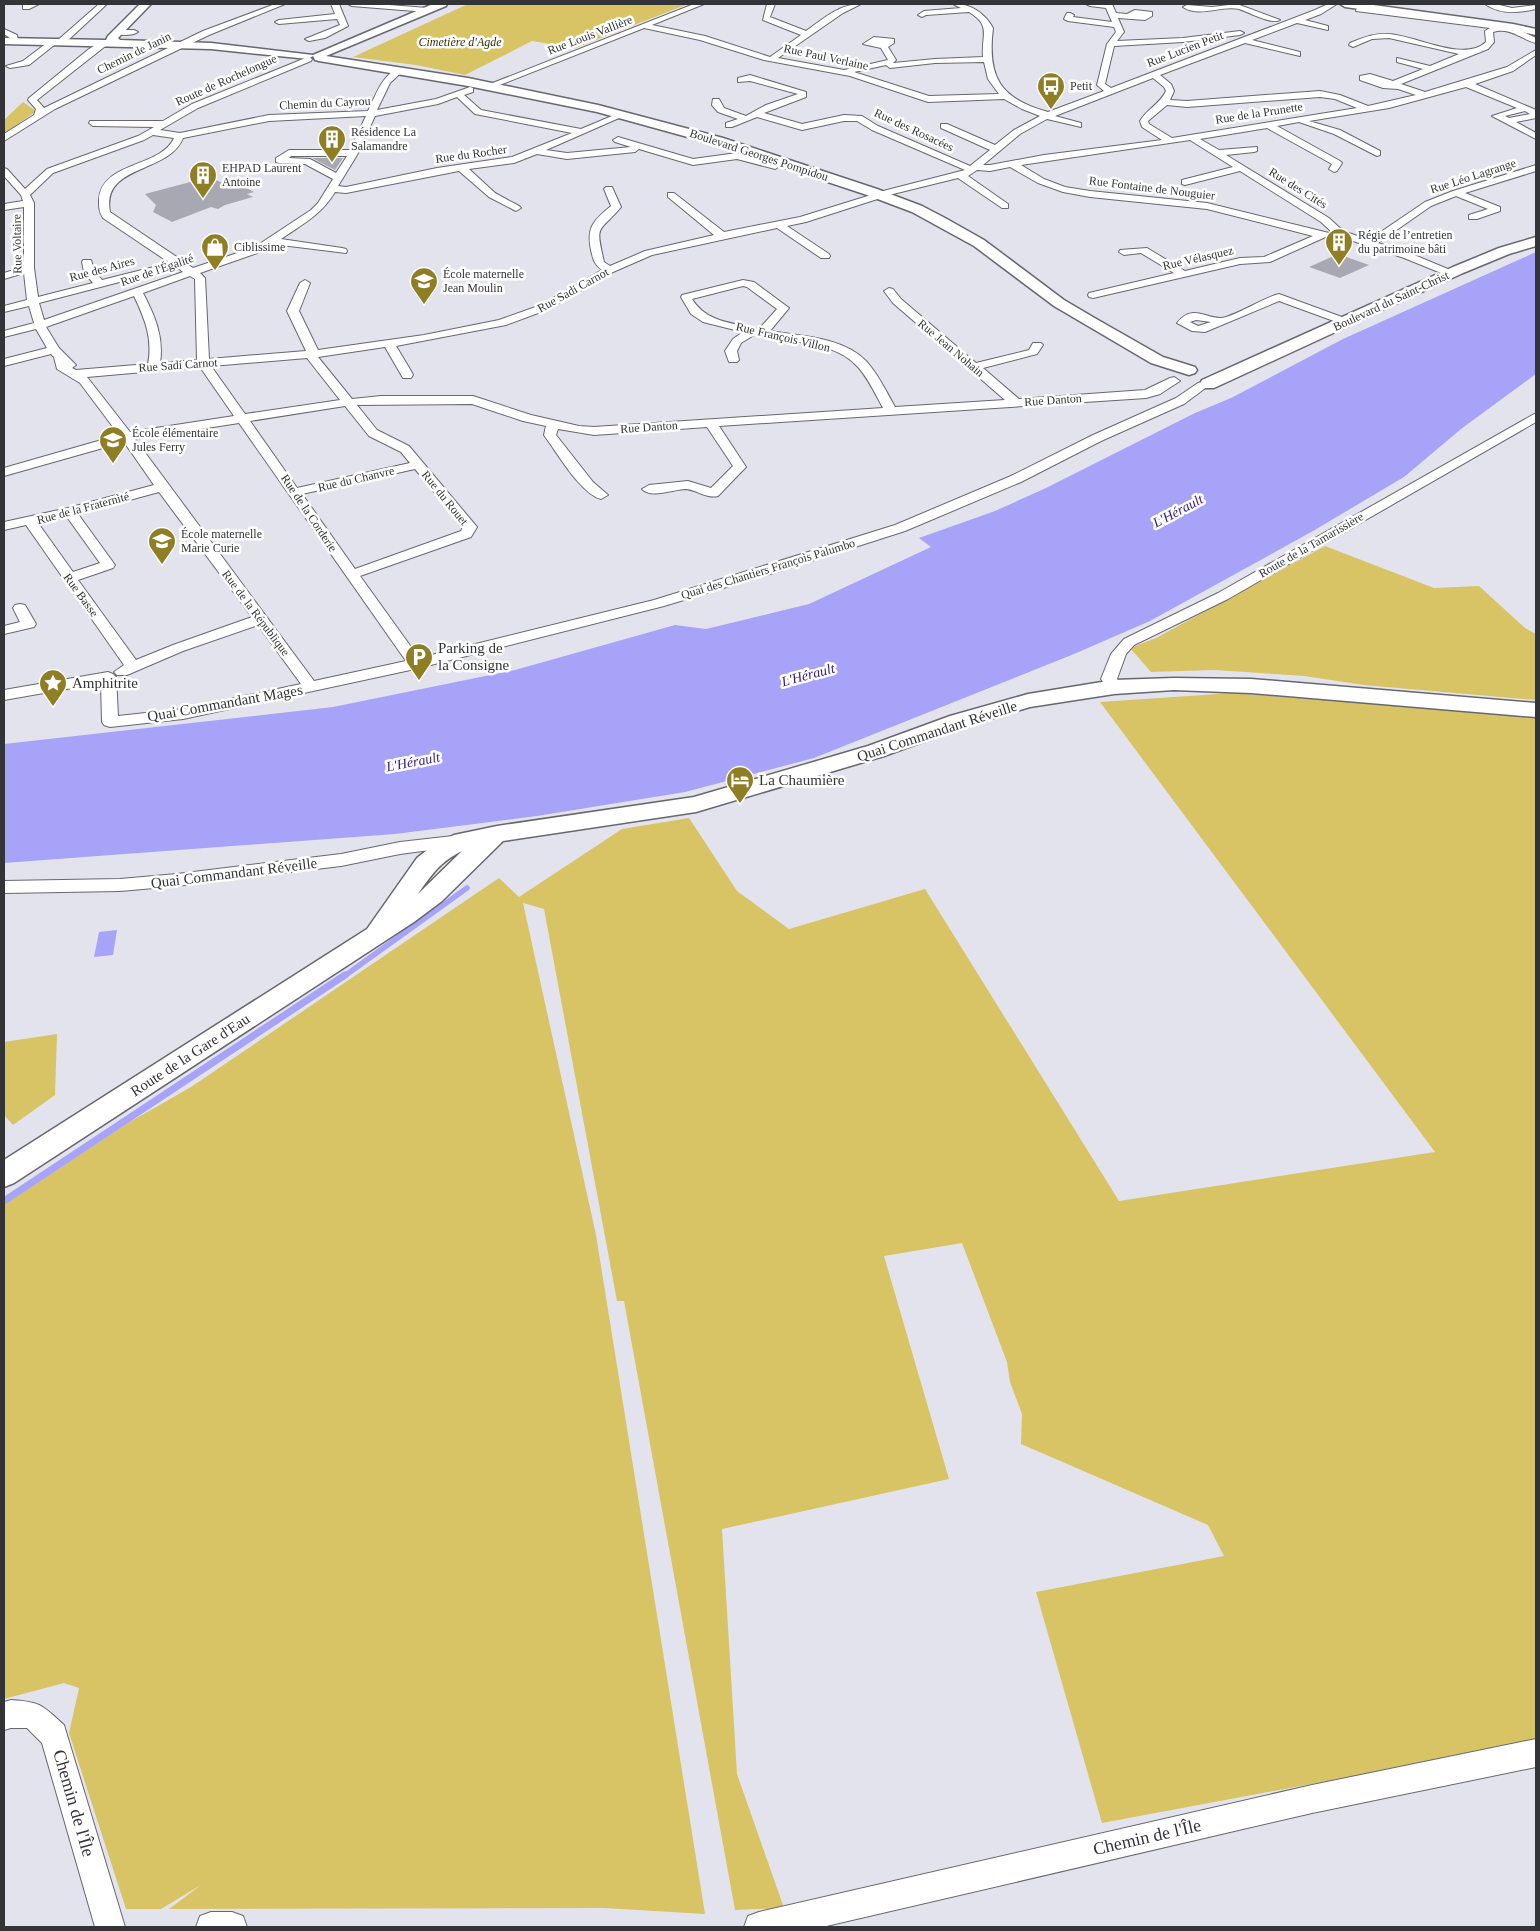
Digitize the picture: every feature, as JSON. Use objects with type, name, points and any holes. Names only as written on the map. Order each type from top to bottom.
[{"type":"street","points":[[26,7],[35,4]]},
{"type":"street","points":[[10,66],[26,63],[58,41],[103,4]]},
{"type":"street","points":[[38,115],[40,109],[32,100],[146,4]]},
{"type":"street","name":"Chemin de Janin","points":[[4,138],[38,115],[181,44],[282,4]]},
{"type":"street","points":[[309,39],[322,36],[344,26],[335,4]]},
{"type":"street","points":[[352,4],[384,5],[426,10]]},
{"type":"street","name":"Route de Rochelongue","points":[[27,198],[50,171],[153,132],[195,106],[442,4]]},
{"type":"street","name":"Rue Louis Vallière","points":[[489,86],[700,4]]},
{"type":"street","points":[[771,4],[766,18],[807,34]]},
{"type":"street","points":[[772,59],[840,11],[857,4]]},
{"type":"street","points":[[957,4],[983,18],[989,28],[987,59],[994,83],[1004,96],[1047,116],[1078,125]]},
{"type":"street","points":[[1090,4],[1108,5],[1117,25],[1119,35]]},
{"type":"street","name":"Rue Lucien Petit","points":[[974,169],[1017,132],[1047,116],[1154,74],[1243,36],[1254,36],[1318,12],[1332,4]]},
{"type":"street","points":[[1488,4],[1504,10],[1517,12],[1536,7]]},
{"type":"street","points":[[1111,44],[1243,36],[1276,20],[1236,5],[1212,9],[1187,7]]},
{"type":"street","points":[[1344,6],[1516,30],[1536,41]]},
{"type":"street","points":[[922,15],[924,13],[971,10]]},
{"type":"street","points":[[1070,15],[1068,19],[1117,25]]},
{"type":"street","points":[[1113,15],[1129,16]]},
{"type":"street","points":[[279,22],[340,16]]},
{"type":"street","points":[[1296,20],[1325,28]]},
{"type":"street","points":[[1475,24],[1536,27]]},
{"type":"street","points":[[1475,24],[1489,34]]},
{"type":"street","name":"Rue Paul Verlaine","points":[[644,26],[702,38],[772,59],[844,72],[928,100],[1004,96]]},
{"type":"street","points":[[1512,27],[1536,32]]},
{"type":"street","points":[[1536,27],[1532,30],[1536,32]]},
{"type":"street","points":[[1424,95],[1395,85],[1488,44],[1490,42],[1490,30],[1500,28]]},
{"type":"street","points":[[4,31],[14,37],[10,41]]},
{"type":"street","points":[[1119,35],[1145,42]]},
{"type":"street","points":[[1110,91],[1101,85],[1111,44],[1119,35]]},
{"type":"street","points":[[1243,36],[1297,54]]},
{"type":"street","points":[[1353,45],[1371,38],[1390,36],[1468,54]]},
{"type":"street","name":"Boulevard Georges Pompidou","points":[[10,41],[103,41],[134,37],[181,44],[313,57],[489,86],[622,115],[718,141],[881,195],[917,209],[979,243],[1059,303],[1157,360],[1200,378]]},
{"type":"street","points":[[844,72],[890,62],[892,60],[884,46]]},
{"type":"street","name":"Rue de la Prunette","points":[[974,169],[1367,108],[1467,84],[1510,69],[1536,52]]},
{"type":"street","points":[[890,66],[935,61],[987,59]]},
{"type":"street","points":[[1400,60],[1431,68]]},
{"type":"street","name":"Rue de l'Égalité","points":[[4,334],[40,325],[259,249],[316,212],[353,153],[386,82],[393,74],[400,70]]},
{"type":"street","points":[[1154,74],[1170,89],[1166,102],[1147,116],[1144,121],[1145,125],[1169,140]]},
{"type":"street","points":[[729,125],[747,119],[769,107],[803,95],[802,92],[750,78],[741,80]]},
{"type":"street","points":[[1467,84],[1536,114]]},
{"type":"street","name":"Chemin du Cayrou","points":[[180,136],[269,118],[370,114],[413,107],[459,95],[470,90]]},
{"type":"street","points":[[1166,102],[1187,104],[1320,94],[1337,97],[1367,108]]},
{"type":"street","points":[[459,95],[495,125],[526,121],[582,132]]},
{"type":"street","points":[[716,101],[716,105],[722,110],[747,119]]},
{"type":"street","points":[[1524,109],[1496,116],[1536,136]]},
{"type":"street","name":"Rue des Rosacées","points":[[757,114],[802,127],[844,118],[858,118],[875,128],[974,169]]},
{"type":"street","points":[[1508,121],[1536,114]]},
{"type":"street","name":"Rue du Rocher","points":[[326,198],[346,190],[437,171],[492,165],[520,158],[622,115]]},
{"type":"street","points":[[1295,120],[1338,132],[1377,154]]},
{"type":"street","points":[[93,123],[164,124]]},
{"type":"street","points":[[1267,124],[1336,163],[1334,169]]},
{"type":"street","points":[[944,126],[996,150]]},
{"type":"street","points":[[153,132],[180,136],[176,145],[166,154],[121,175],[112,182],[103,191],[102,197],[107,216],[200,278],[203,363]]},
{"type":"street","name":"Rue des Cités","points":[[1191,136],[1325,220],[1335,231],[1451,274]]},
{"type":"street","points":[[618,140],[693,162],[737,156],[775,166]]},
{"type":"street","points":[[718,141],[738,154],[737,156]]},
{"type":"street","points":[[537,151],[567,156],[645,148]]},
{"type":"street","points":[[1217,153],[1254,148]]},
{"type":"street","name":"Rue du Rocher","points":[[346,190],[336,189],[336,182],[307,162],[279,160],[289,153],[353,153]]},
{"type":"street","name":"Rue Fontaine de Nouguier","points":[[1012,164],[1041,181],[1063,189],[1090,194],[1207,206],[1323,236]]},
{"type":"street","points":[[462,168],[492,195],[516,208]]},
{"type":"street","points":[[1185,182],[1242,168]]},
{"type":"street","name":"Rue Léo Lagrange","points":[[1369,244],[1428,204],[1456,193],[1536,168]]},
{"type":"street","name":"Rue Sadi Carnot","points":[[75,374],[312,354],[388,344],[495,324],[527,315],[554,303],[609,270],[649,253],[812,217],[881,195],[960,175],[974,169]]},
{"type":"street","name":"Rue Voltaire","points":[[4,170],[27,198],[28,269],[33,301],[40,325]]},
{"type":"street","points":[[960,175],[983,189],[1005,206]]},
{"type":"street","points":[[609,189],[616,207],[596,223],[593,231],[599,263],[609,270]]},
{"type":"street","points":[[1456,193],[1497,209],[1473,217]]},
{"type":"street","points":[[671,195],[722,236]]},
{"type":"street","points":[[4,207],[27,198]]},
{"type":"street","points":[[779,225],[825,256]]},
{"type":"street","name":"Rue Vélasquez","points":[[1093,295],[1240,261],[1266,260],[1335,231]]},
{"type":"street","points":[[271,241],[342,251]]},
{"type":"street","name":"Boulevard du Saint-Christ","points":[[1173,379],[1178,372],[1200,378],[1248,366],[1451,274],[1504,251],[1536,241]]},
{"type":"street","points":[[1124,252],[1143,250],[1183,274]]},
{"type":"street","points":[[87,262],[89,272],[94,274],[98,284]]},
{"type":"street","name":"Rue des Aires","points":[[4,309],[177,264]]},
{"type":"street","points":[[4,276],[28,269]]},
{"type":"street","name":"Rue du Rouet","points":[[305,283],[293,311],[312,350],[315,362],[320,365],[373,433],[405,449],[470,527],[466,534],[351,575]]},
{"type":"street","name":"Rue François Villon","points":[[757,332],[783,308],[750,284],[743,283],[686,297],[696,312],[707,320],[757,332],[820,344],[844,351],[857,359],[867,372],[890,411]]},
{"type":"street","points":[[137,291],[154,326],[156,341],[153,366]]},
{"type":"street","name":"Rue Jean Nohain","points":[[890,291],[897,301],[1015,402]]},
{"type":"street","points":[[1222,322],[1278,297],[1346,322]]},
{"type":"street","name":"Rue de la République","points":[[40,325],[61,367],[84,380],[311,687]]},
{"type":"street","points":[[733,360],[731,351],[738,341],[757,332]]},
{"type":"street","points":[[388,344],[396,359],[402,363],[407,375]]},
{"type":"street","points":[[974,367],[1033,352],[1037,345]]},
{"type":"street","points":[[4,363],[56,354]]},
{"type":"street","name":"Boulevard Georges Pompidou","points":[[1157,360],[1173,379]]},
{"type":"street","name":"Rue de la Corderie","points":[[203,363],[244,418],[351,575],[415,664]]},
{"type":"street","name":"Quai des Chantiers François Palumbo","points":[[311,687],[415,664],[659,603],[900,528],[1016,478],[1097,438],[1180,401],[1200,378]]},
{"type":"street","name":"Rue Danton","points":[[5,472],[127,436],[349,402],[419,398],[473,400],[553,424],[594,431],[1146,394],[1156,391],[1173,379]]},
{"type":"street","name":"Route de la Tamarissière","points":[[1114,687],[1109,679],[1116,658],[1123,646],[1129,642],[1222,596],[1536,417]]},
{"type":"street","points":[[649,489],[688,485],[713,493],[740,468],[710,423]]},
{"type":"street","points":[[553,424],[550,435],[588,486],[601,495]]},
{"type":"street","name":"Rue du Chanvre","points":[[295,492],[417,465]]},
{"type":"street","name":"Rue de la Fraternité","points":[[4,526],[70,512],[162,486]]},
{"type":"street","points":[[69,578],[108,565],[70,512]]},
{"type":"street","name":"Rue Basse","points":[[30,522],[133,667]]},
{"type":"street","points":[[4,630],[29,624],[20,608]]},
{"type":"street","points":[[4,695],[108,677],[261,619]]},
{"type":"street","name":"Quai Commandant Mages","points":[[108,677],[110,722],[183,714],[311,687]]},
{"type":"street","name":"Quai Commandant Réveille","points":[[497,834],[696,804],[876,751],[958,721],[1019,704],[1114,687],[1174,684],[1251,686],[1536,710]]},
{"type":"street","name":"Route de la Gare d'Eau","points":[[376,935],[426,864],[453,844],[497,834]]},
{"type":"street","name":"Route de la Gare d'Eau","points":[[4,1175],[376,935],[431,897],[477,849],[497,834]]},
{"type":"street","points":[[449,880],[455,863],[453,844]]},
{"type":"street","name":"Quai Commandant Réveille","points":[[4,887],[120,885],[177,880],[341,860],[400,848],[453,844]]},
{"type":"street","name":"Chemin de l'Île","points":[[4,1716],[11,1714],[33,1715],[54,1735],[110,1927]]},
{"type":"street","name":"Chemin de l'Île","points":[[759,1927],[1302,1801],[1536,1753]]},
{"type":"street","points":[[211,1927],[232,1927]]},
{"type":"green space","name":"Cimetière d'Agde","points":[[468,4],[688,4],[575,48],[532,41],[465,75],[416,65],[353,57]]},
{"type":"green space","points":[[23,102],[36,111],[4,134],[4,120]]},
{"type":"green space","points":[[1325,546],[1434,588],[1479,586],[1525,628],[1536,634],[1536,700],[1364,685],[1304,676],[1214,670],[1151,672],[1130,648],[1156,638]]},
{"type":"green space","points":[[1233,693],[1536,716],[1536,1742],[1102,1823],[1036,1592],[1224,1556],[1208,1525],[1021,1444],[1022,1414],[1010,1382],[1007,1362],[962,1243],[884,1256],[949,1479],[722,1529],[737,1774],[784,1908],[735,1910],[624,1301],[617,1301],[544,909],[523,903],[596,1235],[705,1914],[604,1908],[169,1909],[201,1885],[161,1909],[126,1909],[69,1733],[79,1688],[64,1683],[4,1699],[4,1205],[128,1123],[191,1087],[499,878],[519,897],[622,829],[689,818],[737,891],[789,929],[925,889],[1119,1201],[1435,1152],[1100,702]]},
{"type":"green space","points":[[57,1034],[55,1095],[13,1125],[4,1115],[4,1042]]},
{"type":"water","name":"L'Hérault","points":[[1536,252],[1536,374],[1461,429],[1404,477],[1313,531],[1150,621],[1074,654],[814,758],[685,792],[537,816],[395,834],[4,863],[4,744],[333,707],[515,670],[675,625],[706,629],[809,604],[931,547],[919,538],[995,511],[1046,488],[1195,413],[1231,398],[1343,339]]},
{"type":"water","points":[[117,930],[113,955],[94,957],[99,932]]},
{"type":"building","points":[[312,158],[343,158],[335,170]]},
{"type":"building","name":"EHPAD Laurent Antoine","points":[[209,177],[225,184],[234,181],[254,192],[247,194],[253,197],[225,205],[218,209],[211,207],[172,222],[153,212],[156,205],[145,194]]},
{"type":"building","name":"Régie de l’entretien du patrimoine bâti","points":[[1338,254],[1369,265],[1340,278],[1309,267]]},
{"type":"waterway","points":[[343,977],[467,888]]},
{"type":"waterway","points":[[4,1201],[345,975]]},
{"type":"place","name":"Petit","points":[[1051,110]]},
{"type":"place","name":"Résidence La Salamandre","points":[[332,163]]},
{"type":"place","name":"EHPAD Laurent Antoine","points":[[203,199]]},
{"type":"place","name":"Régie de l’entretien du patrimoine bâti","points":[[1339,266]]},
{"type":"place","name":"Ciblissime","points":[[215,271]]},
{"type":"place","name":"École maternelle Jean Moulin","points":[[424,305]]},
{"type":"place","name":"École élémentaire Jules Ferry","points":[[113,464]]},
{"type":"place","name":"École maternelle Marie Curie","points":[[162,565]]},
{"type":"place","name":"Parking de la Consigne","points":[[419,681]]},
{"type":"place","name":"Amphitrite","points":[[53,707]]},
{"type":"place","name":"La Chaumière","points":[[740,804]]}]
